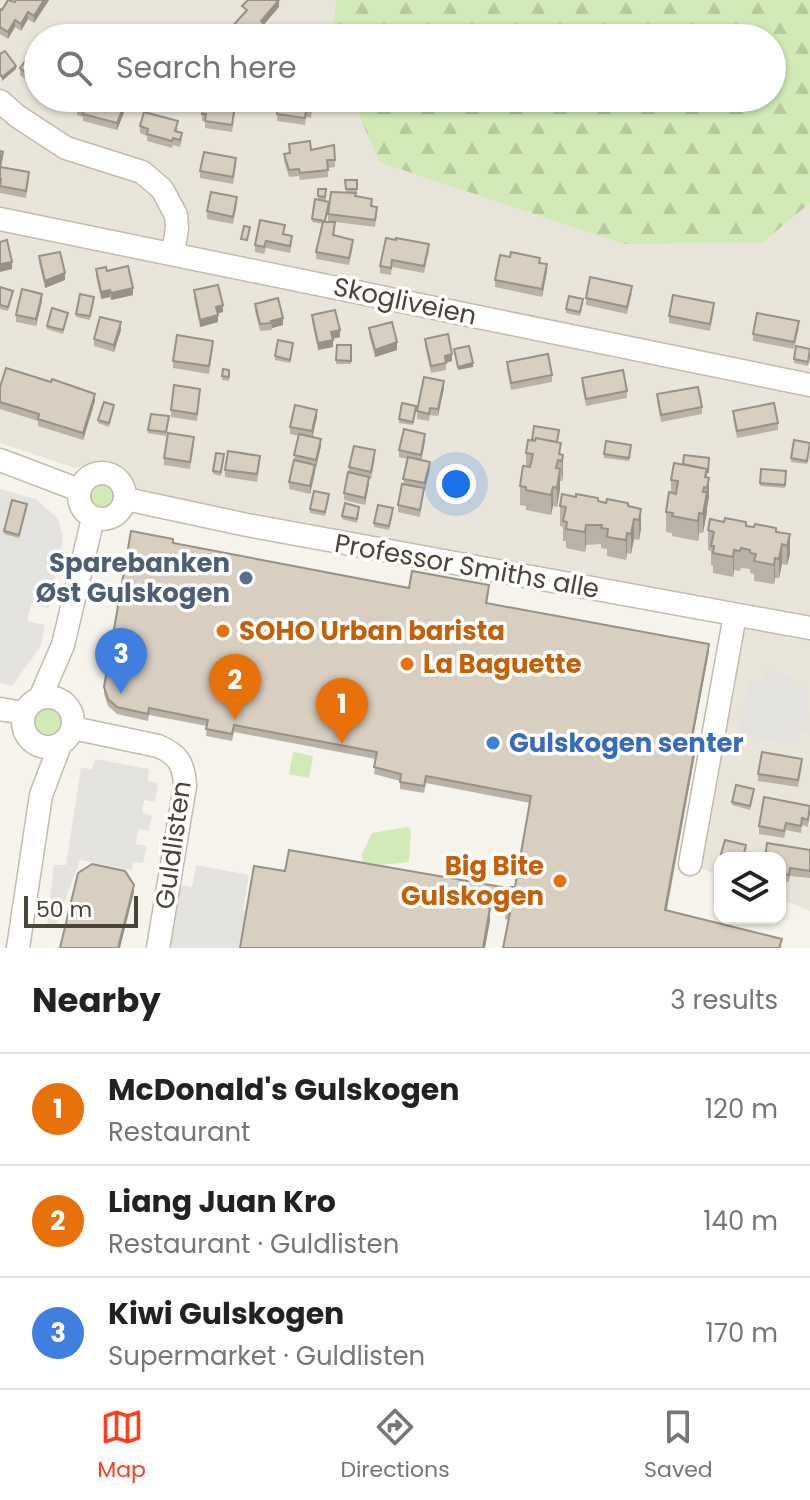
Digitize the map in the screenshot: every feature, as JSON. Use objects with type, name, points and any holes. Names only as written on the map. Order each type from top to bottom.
[{"type":"street","points":[[0,101],[66,148],[142,172],[162,189],[176,215],[173,253]]},
{"type":"street","name":"Skogliveien","points":[[0,219],[810,385]]},
{"type":"street","points":[[0,460],[79,490]]},
{"type":"street","points":[[104,473],[118,479],[126,499],[113,516],[100,520],[83,510],[79,490],[89,477],[104,473]]},
{"type":"street","name":"Professor Smiths alle","points":[[126,499],[247,525],[810,628]]},
{"type":"street","points":[[41,795],[33,742],[25,731],[32,706],[63,645],[93,518]]},
{"type":"street","points":[[690,864],[735,615]]},
{"type":"street","points":[[63,645],[67,704]]},
{"type":"street","points":[[0,709],[32,706],[54,697],[67,704],[72,711],[67,736],[41,795],[18,948]]},
{"type":"street","points":[[33,742],[46,747],[67,736]]},
{"type":"street","name":"Guldlisten","points":[[67,736],[158,746],[169,750],[182,763],[185,786],[158,948]]},
{"type":"shaded area","points":[[0,0],[336,0],[333,24],[24,24],[24,112],[358,112],[379,162],[763,242],[810,203],[810,911],[786,901],[786,852],[714,852],[714,874],[690,864],[735,615],[126,499],[129,477],[118,466],[99,463],[74,468],[0,443]]},
{"type":"shaded area","points":[[0,489],[36,499],[58,519],[63,538],[49,608],[31,604],[27,621],[45,625],[41,646],[12,686],[0,683]]},
{"type":"shaded area","points":[[765,671],[792,676],[792,687],[806,686],[810,732],[796,733],[793,744],[738,735],[750,680],[762,682]]},
{"type":"shaded area","points":[[95,759],[149,769],[148,781],[158,783],[155,802],[144,800],[142,812],[152,816],[149,831],[138,829],[136,844],[147,846],[143,863],[133,862],[132,870],[80,860],[55,928],[47,926],[54,865],[66,865],[81,768],[92,769]]},
{"type":"shaded area","points":[[196,865],[249,875],[243,910],[247,911],[240,948],[167,948],[179,885],[192,887]]},
{"type":"green space","points":[[336,0],[810,0],[810,203],[763,242],[624,244],[379,162],[358,112],[786,112],[786,24],[333,24]]},
{"type":"green space","points":[[102,481],[108,482],[116,490],[116,502],[108,510],[102,511],[96,510],[88,502],[87,496],[88,490],[96,482]]},
{"type":"green space","points":[[49,707],[55,708],[63,716],[63,728],[55,736],[49,737],[43,736],[35,728],[34,722],[35,716],[43,708]]},
{"type":"green space","points":[[293,752],[313,756],[309,778],[289,774]]},
{"type":"green space","points":[[408,827],[411,831],[409,862],[371,866],[363,863],[362,854],[372,833]]},
{"type":"building","points":[[8,0],[44,0],[34,16],[28,12],[21,24],[15,20],[8,32],[0,27],[0,9]]},
{"type":"building","points":[[248,0],[279,0],[261,21],[264,24],[234,24],[247,10],[242,6]]},
{"type":"building","points":[[5,51],[16,66],[2,77],[0,54]]},
{"type":"building","points":[[84,112],[121,112],[117,123]]},
{"type":"building","points":[[144,112],[178,121],[175,131],[182,133],[180,140],[173,138],[172,141],[147,134],[148,129],[140,126]]},
{"type":"building","points":[[234,112],[232,125],[205,121],[206,114],[202,114]]},
{"type":"building","points":[[277,112],[306,112],[305,118]]},
{"type":"building","points":[[310,141],[311,150],[334,145],[335,160],[327,160],[328,170],[300,173],[299,169],[289,170],[284,154],[290,153],[289,144]]},
{"type":"building","points":[[204,152],[236,158],[233,177],[200,171]]},
{"type":"building","points":[[0,167],[29,172],[26,191],[0,186]]},
{"type":"building","points":[[345,180],[357,180],[357,189],[346,189]]},
{"type":"building","points":[[318,189],[326,189],[325,197],[318,196]]},
{"type":"building","points":[[211,192],[237,197],[233,217],[207,211]]},
{"type":"building","points":[[331,192],[356,193],[355,196],[372,199],[371,206],[377,207],[375,220],[328,214]]},
{"type":"building","points":[[315,199],[329,202],[325,221],[312,219]]},
{"type":"building","points":[[260,220],[285,225],[283,234],[292,236],[290,246],[266,241],[264,247],[255,245]]},
{"type":"building","points":[[323,222],[335,222],[333,235],[353,240],[349,258],[316,252]]},
{"type":"building","points":[[244,226],[250,227],[247,240],[241,239]]},
{"type":"building","points":[[386,238],[429,244],[424,266],[392,260],[391,268],[380,266]]},
{"type":"building","points":[[7,240],[12,262],[0,264],[0,242]]},
{"type":"building","points":[[60,252],[65,273],[45,281],[39,256]]},
{"type":"building","points":[[511,252],[540,258],[539,263],[547,264],[542,289],[495,280],[500,255],[510,257]]},
{"type":"building","points":[[128,266],[133,288],[101,292],[96,269],[106,267],[107,271]]},
{"type":"building","points":[[590,277],[632,286],[627,307],[586,298]]},
{"type":"building","points":[[218,285],[223,305],[216,307],[218,315],[200,320],[194,290]]},
{"type":"building","points":[[0,287],[13,291],[8,307],[0,305]]},
{"type":"building","points":[[22,289],[42,294],[36,319],[16,315]]},
{"type":"building","points":[[80,294],[94,297],[90,316],[76,314]]},
{"type":"building","points":[[673,295],[714,303],[710,324],[669,316]]},
{"type":"building","points":[[569,296],[583,299],[580,312],[566,309]]},
{"type":"building","points":[[278,298],[283,318],[260,324],[255,304]]},
{"type":"building","points":[[52,308],[68,313],[63,330],[47,326]]},
{"type":"building","points":[[335,310],[340,330],[331,332],[333,340],[318,343],[312,315]]},
{"type":"building","points":[[757,313],[799,321],[794,342],[753,334]]},
{"type":"building","points":[[100,317],[121,322],[114,345],[94,339]]},
{"type":"building","points":[[392,322],[397,342],[375,350],[369,328]]},
{"type":"building","points":[[448,334],[452,354],[445,356],[446,363],[431,366],[425,339]]},
{"type":"building","points":[[177,335],[213,341],[209,366],[173,361]]},
{"type":"building","points":[[278,340],[293,343],[290,360],[275,356]]},
{"type":"building","points":[[337,345],[351,345],[351,361],[336,360]]},
{"type":"building","points":[[469,346],[473,363],[458,367],[454,349]]},
{"type":"building","points":[[796,346],[810,349],[808,362],[794,359]]},
{"type":"building","points":[[548,354],[552,375],[511,383],[507,362]]},
{"type":"building","points":[[6,368],[95,394],[83,433],[38,419],[39,414],[0,402],[0,387]]},
{"type":"building","points":[[223,369],[229,370],[229,377],[222,376]]},
{"type":"building","points":[[623,370],[627,391],[586,399],[582,378]]},
{"type":"building","points":[[424,377],[444,381],[438,409],[430,408],[429,414],[417,411]]},
{"type":"building","points":[[174,385],[200,389],[197,414],[171,410]]},
{"type":"building","points":[[698,387],[702,407],[661,415],[657,394]]},
{"type":"building","points":[[104,402],[114,405],[109,423],[98,420]]},
{"type":"building","points":[[402,403],[416,406],[413,422],[399,419]]},
{"type":"building","points":[[774,403],[778,423],[737,431],[733,411]]},
{"type":"building","points":[[295,405],[317,410],[312,431],[290,427]]},
{"type":"building","points":[[151,414],[169,416],[166,432],[148,430]]},
{"type":"building","points":[[534,426],[559,430],[557,442],[532,440]]},
{"type":"building","points":[[404,429],[425,434],[421,455],[399,450]]},
{"type":"building","points":[[168,433],[194,437],[190,462],[164,458]]},
{"type":"building","points":[[299,434],[321,439],[316,460],[294,455]]},
{"type":"building","points":[[536,438],[561,443],[559,454],[563,455],[556,468],[560,469],[557,488],[553,487],[551,495],[520,486],[523,466],[530,467],[533,454],[526,453],[528,440],[535,441]]},
{"type":"building","points":[[794,440],[810,443],[807,461],[791,458]]},
{"type":"building","points":[[606,441],[631,445],[629,458],[604,454]]},
{"type":"building","points":[[354,446],[375,450],[371,472],[349,467]]},
{"type":"building","points":[[228,451],[260,456],[257,474],[225,470]]},
{"type":"building","points":[[216,453],[224,454],[221,472],[213,471]]},
{"type":"building","points":[[684,455],[709,458],[708,472],[707,469],[683,464]]},
{"type":"building","points":[[408,457],[430,462],[425,483],[403,479]]},
{"type":"building","points":[[294,460],[315,465],[310,486],[289,482]]},
{"type":"building","points":[[674,463],[707,469],[705,477],[709,478],[703,492],[707,492],[703,514],[699,513],[698,521],[666,512],[669,492],[676,494],[678,481],[671,480]]},
{"type":"building","points":[[761,469],[786,471],[785,485],[760,483]]},
{"type":"building","points":[[348,472],[369,477],[365,498],[344,493]]},
{"type":"building","points":[[402,484],[424,488],[420,510],[398,505]]},
{"type":"building","points":[[314,491],[329,494],[325,512],[310,509]]},
{"type":"building","points":[[562,494],[598,498],[598,501],[606,503],[607,499],[628,503],[628,506],[641,509],[639,520],[634,519],[631,534],[627,533],[626,540],[607,537],[608,529],[601,528],[602,525],[586,525],[585,532],[566,529],[567,522],[563,521],[566,507],[560,506]]},
{"type":"building","points":[[12,500],[27,504],[19,535],[4,531]]},
{"type":"building","points":[[345,503],[359,507],[357,519],[342,516]]},
{"type":"building","points":[[378,505],[393,508],[389,526],[374,523]]},
{"type":"building","points":[[725,518],[746,522],[746,526],[754,527],[755,524],[790,534],[787,546],[782,544],[779,559],[775,558],[774,565],[754,561],[756,554],[741,548],[740,551],[734,550],[733,557],[713,553],[714,532],[708,530],[710,519],[724,522]]},
{"type":"building","name":"Gulskogen senter","points":[[131,531],[173,539],[173,543],[409,588],[412,571],[489,585],[486,603],[709,644],[692,736],[697,736],[665,910],[782,939],[779,948],[503,948],[510,913],[505,912],[510,887],[515,887],[531,796],[426,776],[424,786],[400,782],[401,774],[374,767],[377,752],[234,725],[232,734],[206,729],[208,720],[149,708],[148,714],[117,707],[108,699],[104,687]]},
{"type":"building","points":[[762,752],[802,759],[798,780],[758,774]]},
{"type":"building","points":[[736,785],[754,789],[750,806],[732,802]]},
{"type":"building","points":[[764,797],[810,806],[808,820],[802,818],[801,826],[786,823],[784,831],[759,826]]},
{"type":"building","points":[[725,840],[746,845],[744,852],[722,852]]},
{"type":"building","points":[[767,843],[810,850],[810,871],[790,868],[789,875],[786,874],[786,852],[766,852]]},
{"type":"building","points":[[289,850],[508,888],[507,896],[462,888],[459,902],[490,908],[483,948],[240,948],[254,866],[285,871]]},
{"type":"building","points":[[92,864],[125,871],[134,885],[118,948],[60,948],[78,873]]},
{"type":"place","name":"Sparebanken Øst Gulskogen","points":[[246,578]]},
{"type":"place","name":"SOHO Urban barista","points":[[223,631]]},
{"type":"place","name":"La Baguette","points":[[407,664]]},
{"type":"place","name":"Kiwi Gulskogen","points":[[121,694]]},
{"type":"place","name":"Liang Juan Kro","points":[[235,720]]},
{"type":"place","name":"Gulskogen senter","points":[[493,743]]},
{"type":"place","name":"McDonald's Gulskogen","points":[[342,744]]},
{"type":"place","name":"Big Bite Gulskogen","points":[[560,881]]}]
